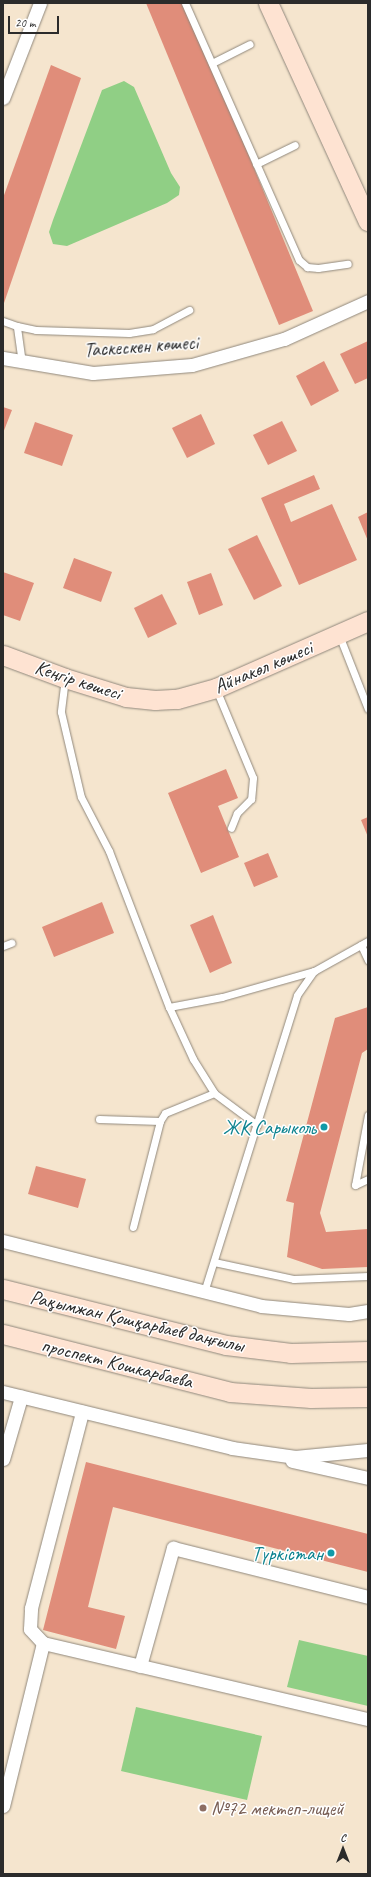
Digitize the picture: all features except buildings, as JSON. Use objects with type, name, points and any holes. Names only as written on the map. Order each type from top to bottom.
[{"type":"main road","points":[[268,3],[368,221]]},
{"type":"main road","name":"Айнакөл көшесі","points":[[155,700],[177,699],[216,688],[368,621]]},
{"type":"main road","name":"Кеңгір көшесі","points":[[3,655],[65,678],[126,696],[155,700]]},
{"type":"main road","name":"Рақымжан Қошқарбаев даңғылы","points":[[3,1289],[226,1345],[290,1352],[368,1351]]},
{"type":"main road","name":"проспект Кошкарбаева","points":[[3,1334],[230,1392],[311,1398],[368,1397]]},
{"type":"street","points":[[3,98],[40,3]]},
{"type":"street","name":"Таскескен көшесі","points":[[3,358],[22,363],[93,373],[192,365],[284,339],[368,301]]},
{"type":"street","points":[[3,1241],[261,1306],[349,1314],[368,1311]]},
{"type":"street","points":[[3,1392],[82,1412],[368,1478]]},
{"type":"street","points":[[3,1459],[21,1397]]},
{"type":"street","points":[[82,1412],[31,1608],[30,1629],[43,1643],[368,1719]]},
{"type":"street","points":[[242,1449],[295,1457],[368,1450]]},
{"type":"street","points":[[140,1666],[173,1548],[368,1597]]},
{"type":"street","points":[[3,1806],[43,1643]]},
{"type":"lane","points":[[185,3],[299,260],[306,267],[318,268],[348,264]]},
{"type":"lane","points":[[212,63],[250,44]]},
{"type":"lane","points":[[256,164],[295,144]]},
{"type":"lane","points":[[3,321],[36,330],[129,333],[153,329],[189,310]]},
{"type":"lane","points":[[17,326],[22,363]]},
{"type":"lane","points":[[339,634],[368,709]]},
{"type":"lane","points":[[65,678],[61,712],[81,796],[109,851],[169,1007],[193,1059],[214,1093],[257,1125]]},
{"type":"lane","points":[[216,688],[253,778],[250,799],[245,807],[237,813],[231,828]]},
{"type":"lane","points":[[169,1007],[222,997],[314,971],[368,941]]},
{"type":"lane","points":[[3,946],[11,943]]},
{"type":"lane","points":[[361,945],[368,960]]},
{"type":"lane","points":[[204,1292],[297,995],[314,971]]},
{"type":"lane","points":[[133,1227],[160,1121],[165,1113],[214,1093]]},
{"type":"lane","points":[[368,1115],[355,1185],[368,1179]]},
{"type":"lane","points":[[99,1120],[160,1121]]},
{"type":"lane","points":[[214,1262],[294,1279],[368,1276]]},
{"type":"green space","points":[[124,81],[134,87],[171,173],[180,187],[179,195],[167,203],[67,246],[53,244],[49,232],[102,90]]},
{"type":"green space","points":[[299,1640],[368,1656],[368,1706],[287,1687]]},
{"type":"green space","points":[[136,1707],[262,1736],[247,1800],[121,1771]]},
{"type":"place","name":"ЖК Сарыколь","points":[[324,1127]]},
{"type":"place","name":"Түркістан","points":[[331,1553]]},
{"type":"place","name":"№72 мектеп-лицей","points":[[203,1808]]}]
